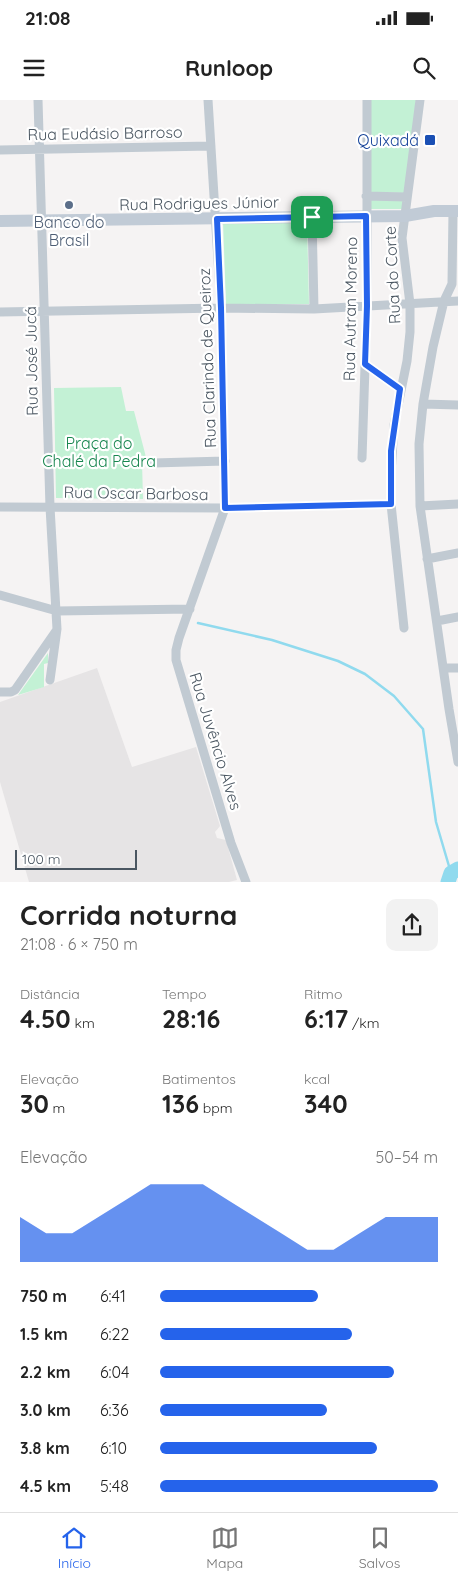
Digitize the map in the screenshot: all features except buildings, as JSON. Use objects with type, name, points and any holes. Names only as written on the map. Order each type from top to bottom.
[{"type":"main road","name":"Rua Rodrigues Júnior","points":[[0,221],[405,216],[455,211]]},
{"type":"street","name":"Rua José Jucá","points":[[38,100],[50,507],[57,611],[57,629],[50,680]]},
{"type":"street","name":"Rua Clarindo de Queiroz","points":[[190,609],[225,508],[221,308],[217,219],[208,100]]},
{"type":"street","name":"Rua Autran Moreno","points":[[362,458],[367,306],[367,100]]},
{"type":"street","name":"Rua do Corte","points":[[404,628],[391,504],[391,451],[410,332],[410,304],[402,238],[420,100]]},
{"type":"street","name":"Rua Eudásio Barroso","points":[[0,150],[211,146]]},
{"type":"street","points":[[366,196],[407,197]]},
{"type":"street","points":[[455,211],[452,284],[444,301],[433,347],[422,404],[419,444],[420,506],[458,762]]},
{"type":"street","points":[[312,217],[314,309]]},
{"type":"street","points":[[0,312],[221,308],[314,309],[458,301]]},
{"type":"street","points":[[365,364],[400,389]]},
{"type":"street","points":[[422,404],[458,405]]},
{"type":"street","points":[[153,463],[225,462]]},
{"type":"street","name":"Rua Oscar Barbosa","points":[[0,507],[225,508],[391,504]]},
{"type":"street","points":[[420,506],[458,504]]},
{"type":"street","points":[[427,559],[458,553]]},
{"type":"street","points":[[0,595],[57,611],[190,609]]},
{"type":"street","name":"Rua Juvêncio Alves","points":[[190,609],[177,644],[176,660],[231,843],[246,882]]},
{"type":"street","points":[[437,621],[458,617]]},
{"type":"street","points":[[0,692],[15,690],[57,629]]},
{"type":"street","points":[[444,668],[458,668]]},
{"type":"shaded area","points":[[97,668],[132,767],[196,747],[220,826],[215,832],[217,838],[226,840],[237,880],[229,882],[29,882],[0,782],[0,702]]},
{"type":"green space","points":[[369,100],[416,100],[405,193],[369,192]]},
{"type":"green space","points":[[369,200],[404,200],[404,209],[369,209]]},
{"type":"green space","points":[[307,221],[309,304],[226,304],[223,222]]},
{"type":"green space","name":"Praça do Chalé da Pedra","points":[[121,387],[126,411],[134,411],[147,461],[142,461],[143,499],[56,498],[54,388]]},
{"type":"green space","points":[[48,653],[48,663],[44,664],[44,687],[18,695]]},
{"type":"waterway","points":[[198,623],[272,640],[338,661],[365,674],[394,696],[423,729],[436,822],[451,873]]},
{"type":"waterway","points":[[448,882],[451,873],[458,869]]},
{"type":"place","name":"Quixadá","points":[[430,140]]},
{"type":"place","name":"Banco do Brasil","points":[[69,205]]},
{"type":"route","points":[[366,216],[367,306],[365,364],[400,389],[391,451],[391,504],[225,508],[221,308],[217,219],[312,217],[366,216]]}]
